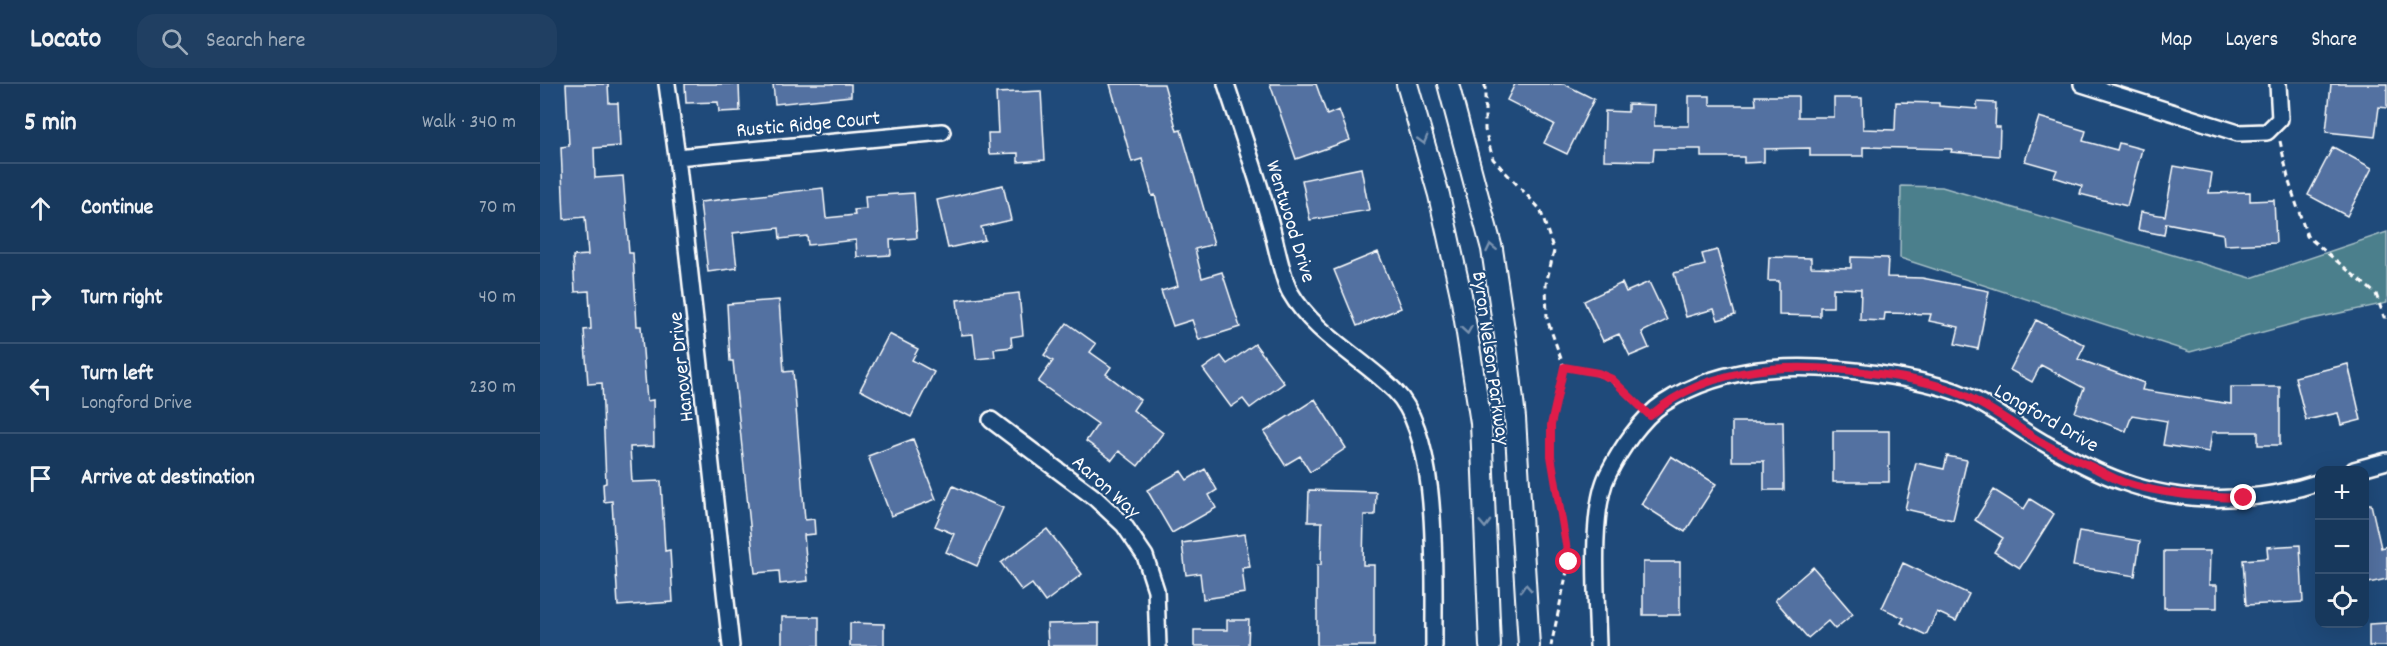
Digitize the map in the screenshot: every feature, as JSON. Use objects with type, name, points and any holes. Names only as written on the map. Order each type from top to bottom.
[{"type":"street","name":"Hanover Drive","points":[[667,84],[731,646]]},
{"type":"street","name":"Wentwood Drive","points":[[1226,84],[1259,183],[1288,289],[1300,308],[1317,326],[1397,393],[1412,417],[1428,478],[1432,518],[1434,646]]},
{"type":"street","name":"Byron Nelson Parkway","points":[[1407,84],[1439,195],[1461,295],[1481,423],[1490,646]]},
{"type":"street","name":"Byron Nelson Parkway","points":[[1448,84],[1492,249],[1507,350],[1515,418],[1529,646]]},
{"type":"street","points":[[2082,84],[2238,133],[2267,132],[2277,124],[2280,119],[2278,84]]},
{"type":"street","name":"Rustic Ridge Court","points":[[677,157],[942,132]]},
{"type":"street","name":"Longford Drive","points":[[1598,646],[1596,543],[1601,499],[1607,475],[1642,422],[1663,404],[1697,385],[1730,375],[1765,369],[1804,367],[1860,371],[1913,379],[1961,393],[1994,410],[2042,443],[2120,481],[2160,493],[2192,497],[2244,498],[2293,491],[2315,483]]},
{"type":"street","name":"Aaron Way","points":[[991,420],[1095,498],[1124,525],[1145,556],[1156,590],[1158,646]]},
{"type":"street","points":[[2369,466],[2387,460]]},
{"type":"path","points":[[1485,84],[1485,130],[1493,159],[1540,209],[1554,251],[1546,284],[1547,319],[1564,367],[1551,425],[1551,456],[1569,562],[1551,646]]},
{"type":"path","points":[[2277,124],[2289,182],[2307,236],[2376,294],[2384,317],[2387,317]]},
{"type":"path","points":[[1564,367],[1598,373],[1612,379],[1650,416]]},
{"type":"green space","points":[[1901,186],[1942,187],[2251,278],[2387,232],[2387,303],[2303,321],[2190,352],[1900,258]]},
{"type":"building","points":[[566,84],[608,84],[609,103],[618,103],[620,146],[594,148],[595,178],[623,176],[629,253],[633,253],[637,326],[641,326],[647,401],[653,400],[654,446],[630,447],[632,482],[661,481],[665,551],[670,550],[673,602],[618,606],[612,501],[604,502],[603,484],[606,483],[602,383],[588,384],[584,330],[591,329],[589,291],[575,292],[573,256],[588,255],[585,217],[564,219],[561,147],[569,146]]},
{"type":"building","points":[[685,84],[739,84],[740,111],[719,112],[718,102],[686,103]]},
{"type":"building","points":[[773,84],[851,84],[851,96],[775,104]]},
{"type":"building","points":[[1110,84],[1164,84],[1177,131],[1181,130],[1214,244],[1195,249],[1202,278],[1222,272],[1240,327],[1199,340],[1192,320],[1173,326],[1161,291],[1178,286],[1155,195],[1152,196],[1142,159],[1132,162]]},
{"type":"building","points":[[1270,84],[1316,84],[1327,115],[1339,110],[1350,140],[1296,159]]},
{"type":"building","points":[[1515,84],[1564,84],[1594,99],[1567,154],[1544,143],[1554,124],[1507,100]]},
{"type":"building","points":[[2331,84],[2387,84],[2387,108],[2379,107],[2375,137],[2326,132]]},
{"type":"building","points":[[1041,91],[1045,160],[1018,162],[1018,153],[989,154],[988,133],[998,133],[996,93]]},
{"type":"building","points":[[1689,96],[1710,96],[1710,105],[1756,105],[1755,96],[1798,96],[1798,117],[1834,117],[1834,98],[1862,98],[1863,129],[1895,130],[1896,102],[1939,103],[1939,106],[1977,109],[1977,102],[1996,103],[1995,127],[2000,127],[1999,156],[1951,152],[1952,149],[1863,147],[1863,156],[1810,156],[1810,148],[1764,149],[1764,162],[1744,163],[1744,157],[1701,157],[1701,149],[1654,149],[1653,161],[1604,160],[1605,111],[1628,112],[1628,104],[1655,105],[1654,126],[1689,126]]},
{"type":"building","points":[[2039,117],[2086,131],[2083,141],[2117,150],[2119,143],[2142,149],[2127,206],[2080,194],[2082,186],[2054,177],[2057,170],[2025,161]]},
{"type":"building","points":[[2333,147],[2372,168],[2347,216],[2308,195]]},
{"type":"building","points":[[2174,166],[2212,173],[2209,193],[2250,192],[2250,201],[2274,200],[2276,243],[2224,245],[2223,234],[2166,223],[2164,235],[2138,230],[2141,212],[2165,216]]},
{"type":"building","points":[[1361,168],[1369,210],[1310,220],[1302,180]]},
{"type":"building","points":[[1003,185],[1011,220],[981,227],[985,240],[948,248],[937,200]]},
{"type":"building","points":[[823,188],[826,218],[855,215],[854,210],[866,209],[865,196],[914,193],[917,238],[890,240],[891,255],[857,257],[856,240],[808,245],[807,236],[780,239],[779,228],[733,233],[737,268],[708,272],[700,202]]},
{"type":"building","points":[[1717,250],[1735,315],[1718,320],[1714,309],[1686,317],[1674,273],[1705,265],[1702,254]]},
{"type":"building","points":[[1378,252],[1401,308],[1357,326],[1334,270]]},
{"type":"building","points":[[1769,257],[1811,258],[1811,267],[1851,268],[1851,257],[1888,258],[1887,277],[1922,278],[1989,291],[1978,349],[1955,344],[1959,327],[1929,321],[1931,314],[1885,313],[1884,321],[1860,320],[1861,289],[1833,288],[1833,307],[1820,307],[1820,316],[1779,315],[1779,281],[1768,281]]},
{"type":"building","points":[[1649,282],[1667,320],[1642,332],[1649,348],[1630,356],[1619,334],[1603,341],[1584,301],[1622,283],[1626,292]]},
{"type":"building","points":[[1019,293],[1023,335],[1011,337],[1012,347],[994,349],[995,357],[976,359],[973,334],[961,335],[957,300]]},
{"type":"building","points":[[779,300],[784,372],[793,371],[805,520],[814,519],[815,534],[804,535],[808,581],[780,584],[779,571],[755,573],[733,361],[730,361],[727,304]]},
{"type":"building","points":[[2036,320],[2085,345],[2078,359],[2144,383],[2142,390],[2231,404],[2231,387],[2280,387],[2280,445],[2258,445],[2258,432],[2212,432],[2209,452],[2163,445],[2167,421],[2132,415],[2126,431],[2075,412],[2084,388],[2041,365],[2032,382],[2010,370]]},
{"type":"building","points":[[1067,323],[1096,344],[1090,352],[1111,367],[1106,374],[1140,400],[1133,410],[1163,433],[1138,466],[1119,451],[1112,460],[1086,441],[1098,424],[1038,382],[1053,361],[1044,355]]},
{"type":"building","points":[[889,334],[918,349],[912,360],[934,372],[911,417],[860,390]]},
{"type":"building","points":[[1255,344],[1284,383],[1250,408],[1243,399],[1231,407],[1203,369],[1221,356],[1227,364]]},
{"type":"building","points":[[2348,364],[2361,420],[2341,425],[2338,413],[2306,420],[2295,377]]},
{"type":"building","points":[[1315,399],[1346,448],[1310,472],[1300,456],[1285,465],[1264,432]]},
{"type":"building","points":[[1732,422],[1783,422],[1784,490],[1764,490],[1764,461],[1732,461]]},
{"type":"building","points":[[1833,431],[1889,431],[1889,482],[1833,482]]},
{"type":"building","points":[[913,439],[936,499],[891,516],[868,456]]},
{"type":"building","points":[[1671,456],[1716,484],[1685,532],[1641,504]]},
{"type":"building","points":[[1947,456],[1967,460],[1953,520],[1905,509],[1916,463],[1944,469]]},
{"type":"building","points":[[1205,469],[1217,490],[1209,495],[1216,508],[1172,533],[1147,490],[1181,471],[1187,480]]},
{"type":"building","points":[[953,486],[1003,508],[977,566],[946,552],[954,534],[935,526]]},
{"type":"building","points":[[1309,490],[1376,492],[1375,515],[1364,515],[1363,565],[1374,565],[1374,646],[1317,646],[1317,565],[1321,565],[1322,522],[1308,522]]},
{"type":"building","points":[[1994,490],[2024,509],[2030,499],[2054,514],[2020,568],[1994,552],[2003,538],[1975,520]]},
{"type":"building","points":[[2369,504],[2371,504],[2381,548],[2387,546],[2387,579],[2369,583]]},
{"type":"building","points":[[1047,529],[1082,574],[1045,602],[1032,584],[1022,591],[1001,563]]},
{"type":"building","points":[[2079,531],[2140,541],[2135,576],[2073,566]]},
{"type":"building","points":[[1245,534],[1250,567],[1242,568],[1245,593],[1203,599],[1200,573],[1186,575],[1182,543]]},
{"type":"building","points":[[2300,545],[2303,602],[2246,605],[2243,560],[2268,558],[2267,547]]},
{"type":"building","points":[[2164,551],[2210,551],[2209,585],[2217,585],[2217,608],[2164,608]]},
{"type":"building","points":[[1643,562],[1680,562],[1680,615],[1643,615]]},
{"type":"building","points":[[1903,563],[1969,594],[1956,621],[1937,612],[1926,635],[1901,623],[1904,618],[1882,608]]},
{"type":"building","points":[[1813,567],[1853,614],[1835,629],[1828,621],[1808,638],[1775,600]]},
{"type":"building","points":[[782,617],[819,617],[819,646],[782,646]]},
{"type":"building","points":[[1227,620],[1249,620],[1248,646],[1194,646],[1194,630],[1227,630]]},
{"type":"building","points":[[850,623],[884,624],[884,646],[850,646]]},
{"type":"building","points":[[1099,623],[1099,646],[1048,646],[1047,624]]},
{"type":"building","points":[[2387,623],[2387,646],[2369,646],[2369,624]]},
{"type":"route","points":[[1569,562],[1551,456],[1551,425],[1564,367],[1598,373],[1612,379],[1650,416],[1663,404],[1697,385],[1730,375],[1765,369],[1804,367],[1860,371],[1913,379],[1961,393],[1994,410],[2042,443],[2120,481],[2160,493],[2192,497],[2244,498]]}]
